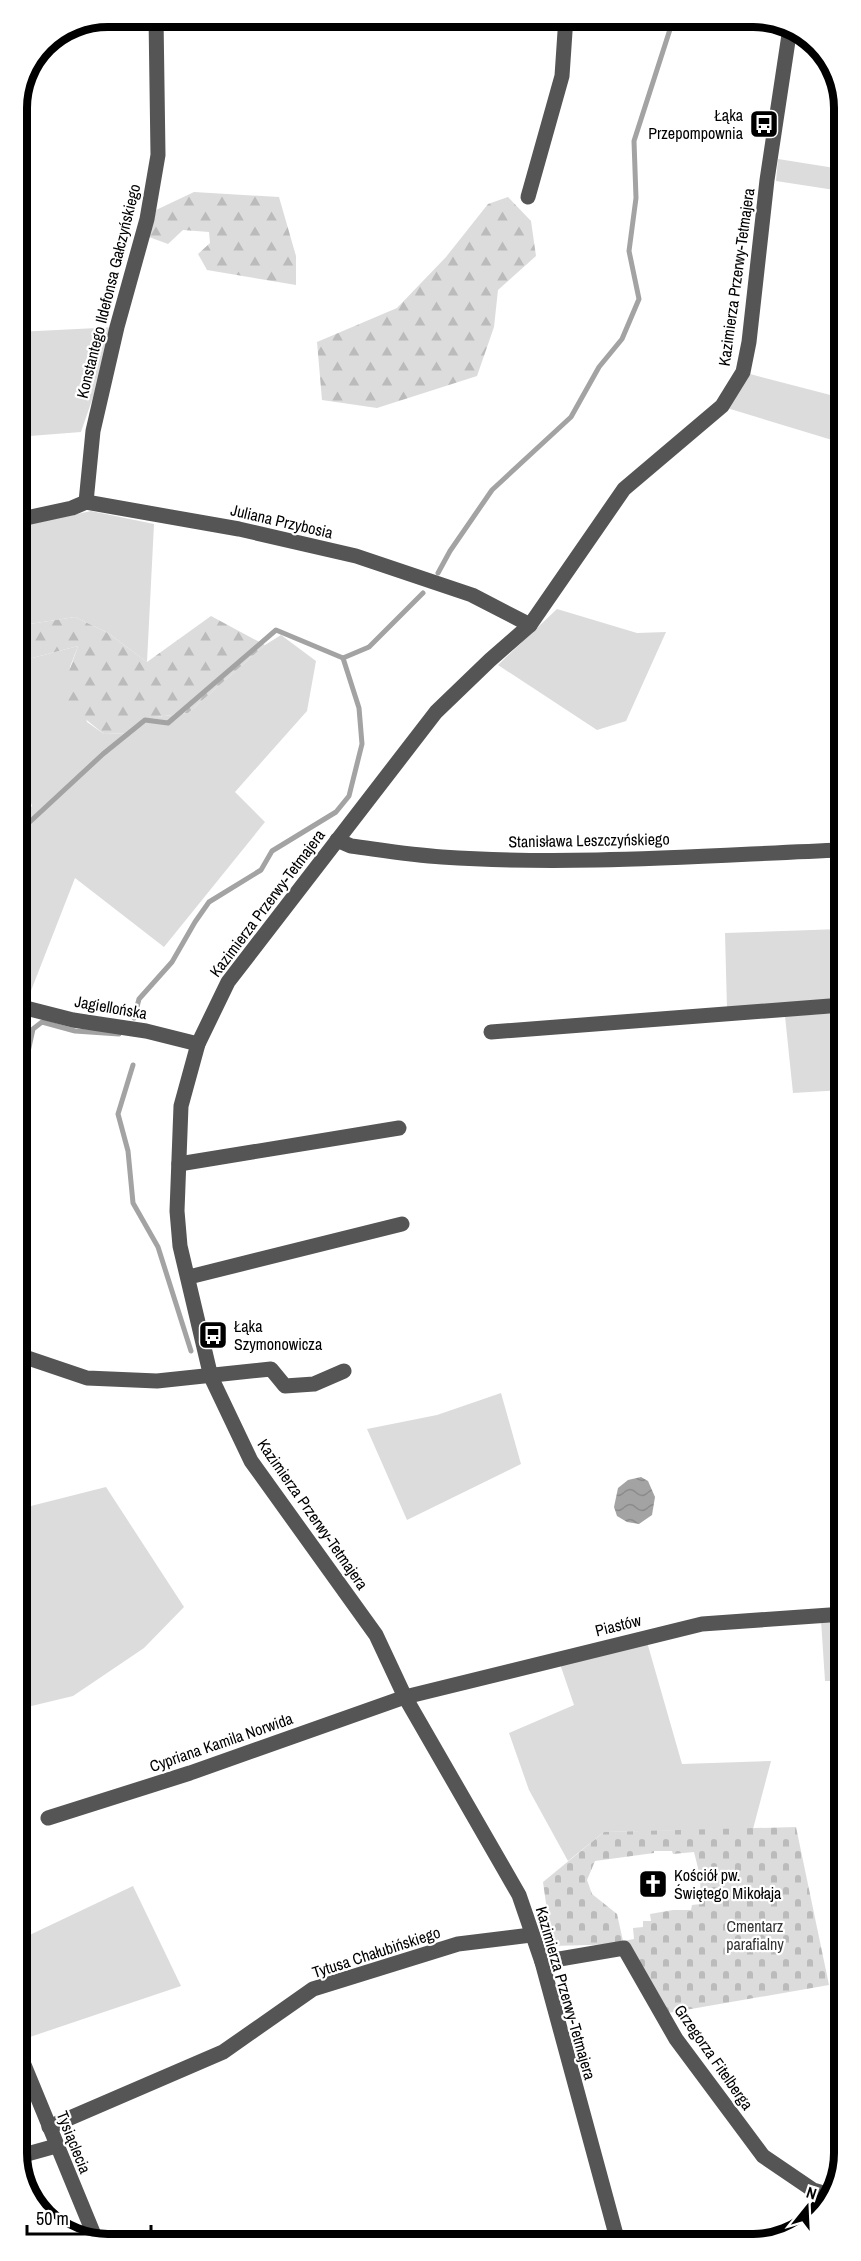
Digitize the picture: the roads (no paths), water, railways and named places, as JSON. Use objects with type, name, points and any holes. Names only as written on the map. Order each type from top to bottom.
[{"type":"street","name":"Konstantego Ildefonsa Gałczyńskiego","points":[[86,502],[93,431],[117,327],[147,219],[158,155],[156,27]]},
{"type":"street","points":[[528,197],[562,76],[565,27]]},
{"type":"street","name":"Kazimierza Przerwy-Tetmajera","points":[[616,2234],[542,1962],[519,1895],[405,1697],[376,1635],[251,1461],[211,1377],[179,1235],[177,1211],[181,1106],[198,1044],[228,982],[436,712],[530,625],[624,489],[722,406],[743,372],[749,342],[767,180],[789,36]]},
{"type":"street","name":"Juliana Przybosia","points":[[27,518],[72,508],[86,502],[239,529],[356,556],[472,596],[530,625]]},
{"type":"street","name":"Stanisława Leszczyńskiego","points":[[337,840],[351,846],[441,857],[530,860],[834,850]]},
{"type":"street","points":[[491,1032],[834,1006]]},
{"type":"street","name":"Jagiellońska","points":[[27,1008],[73,1020],[146,1031],[198,1044]]},
{"type":"street","points":[[179,1164],[399,1128]]},
{"type":"street","points":[[189,1278],[402,1224]]},
{"type":"street","points":[[27,1358],[87,1378],[157,1381],[271,1369],[285,1386],[314,1384],[344,1371]]},
{"type":"street","name":"Piastów","points":[[405,1697],[702,1624],[834,1615]]},
{"type":"street","name":"Cypriana Kamila Norwida","points":[[48,1818],[190,1773],[405,1697]]},
{"type":"street","name":"Tytusa Chałubińskiego","points":[[49,2127],[223,2052],[313,1989],[458,1944],[531,1935]]},
{"type":"street","name":"Grzegorza Fitelberga","points":[[542,1962],[624,1948],[676,2039],[763,2156],[813,2190],[823,2193]]},
{"type":"street","name":"Tysiąclecia","points":[[27,2072],[93,2232]]},
{"type":"street","points":[[27,2154],[56,2146]]},
{"type":"water","points":[[641,1477],[648,1481],[655,1497],[652,1515],[639,1524],[627,1522],[617,1516],[614,1507],[618,1488],[628,1480]]},
{"type":"waterway","points":[[438,573],[450,551],[492,490],[571,417],[599,367],[622,339],[639,299],[629,251],[636,198],[634,141],[671,27]]},
{"type":"waterway","points":[[27,825],[103,754],[145,720],[168,723],[276,630],[343,658],[369,647],[423,593]]},
{"type":"waterway","points":[[134,1018],[139,999],[172,962],[209,902],[261,870],[272,851],[336,812],[349,796],[362,744],[359,708],[343,658]]},
{"type":"waterway","points":[[27,1057],[33,1029],[42,1022],[75,1031],[119,1034]]},
{"type":"waterway","points":[[133,1065],[118,1114],[128,1151],[133,1203],[158,1247],[191,1351]]},
{"type":"place","name":"Łąka Przepompownia","points":[[764,124]]},
{"type":"place","name":"Łąka Szymonowicza","points":[[213,1335]]},
{"type":"place","name":"Kościół pw. Świętego Mikołaja","points":[[653,1884]]},
{"type":"park label","name":"Cmentarz parafialny","points":[[755,1935]]}]
